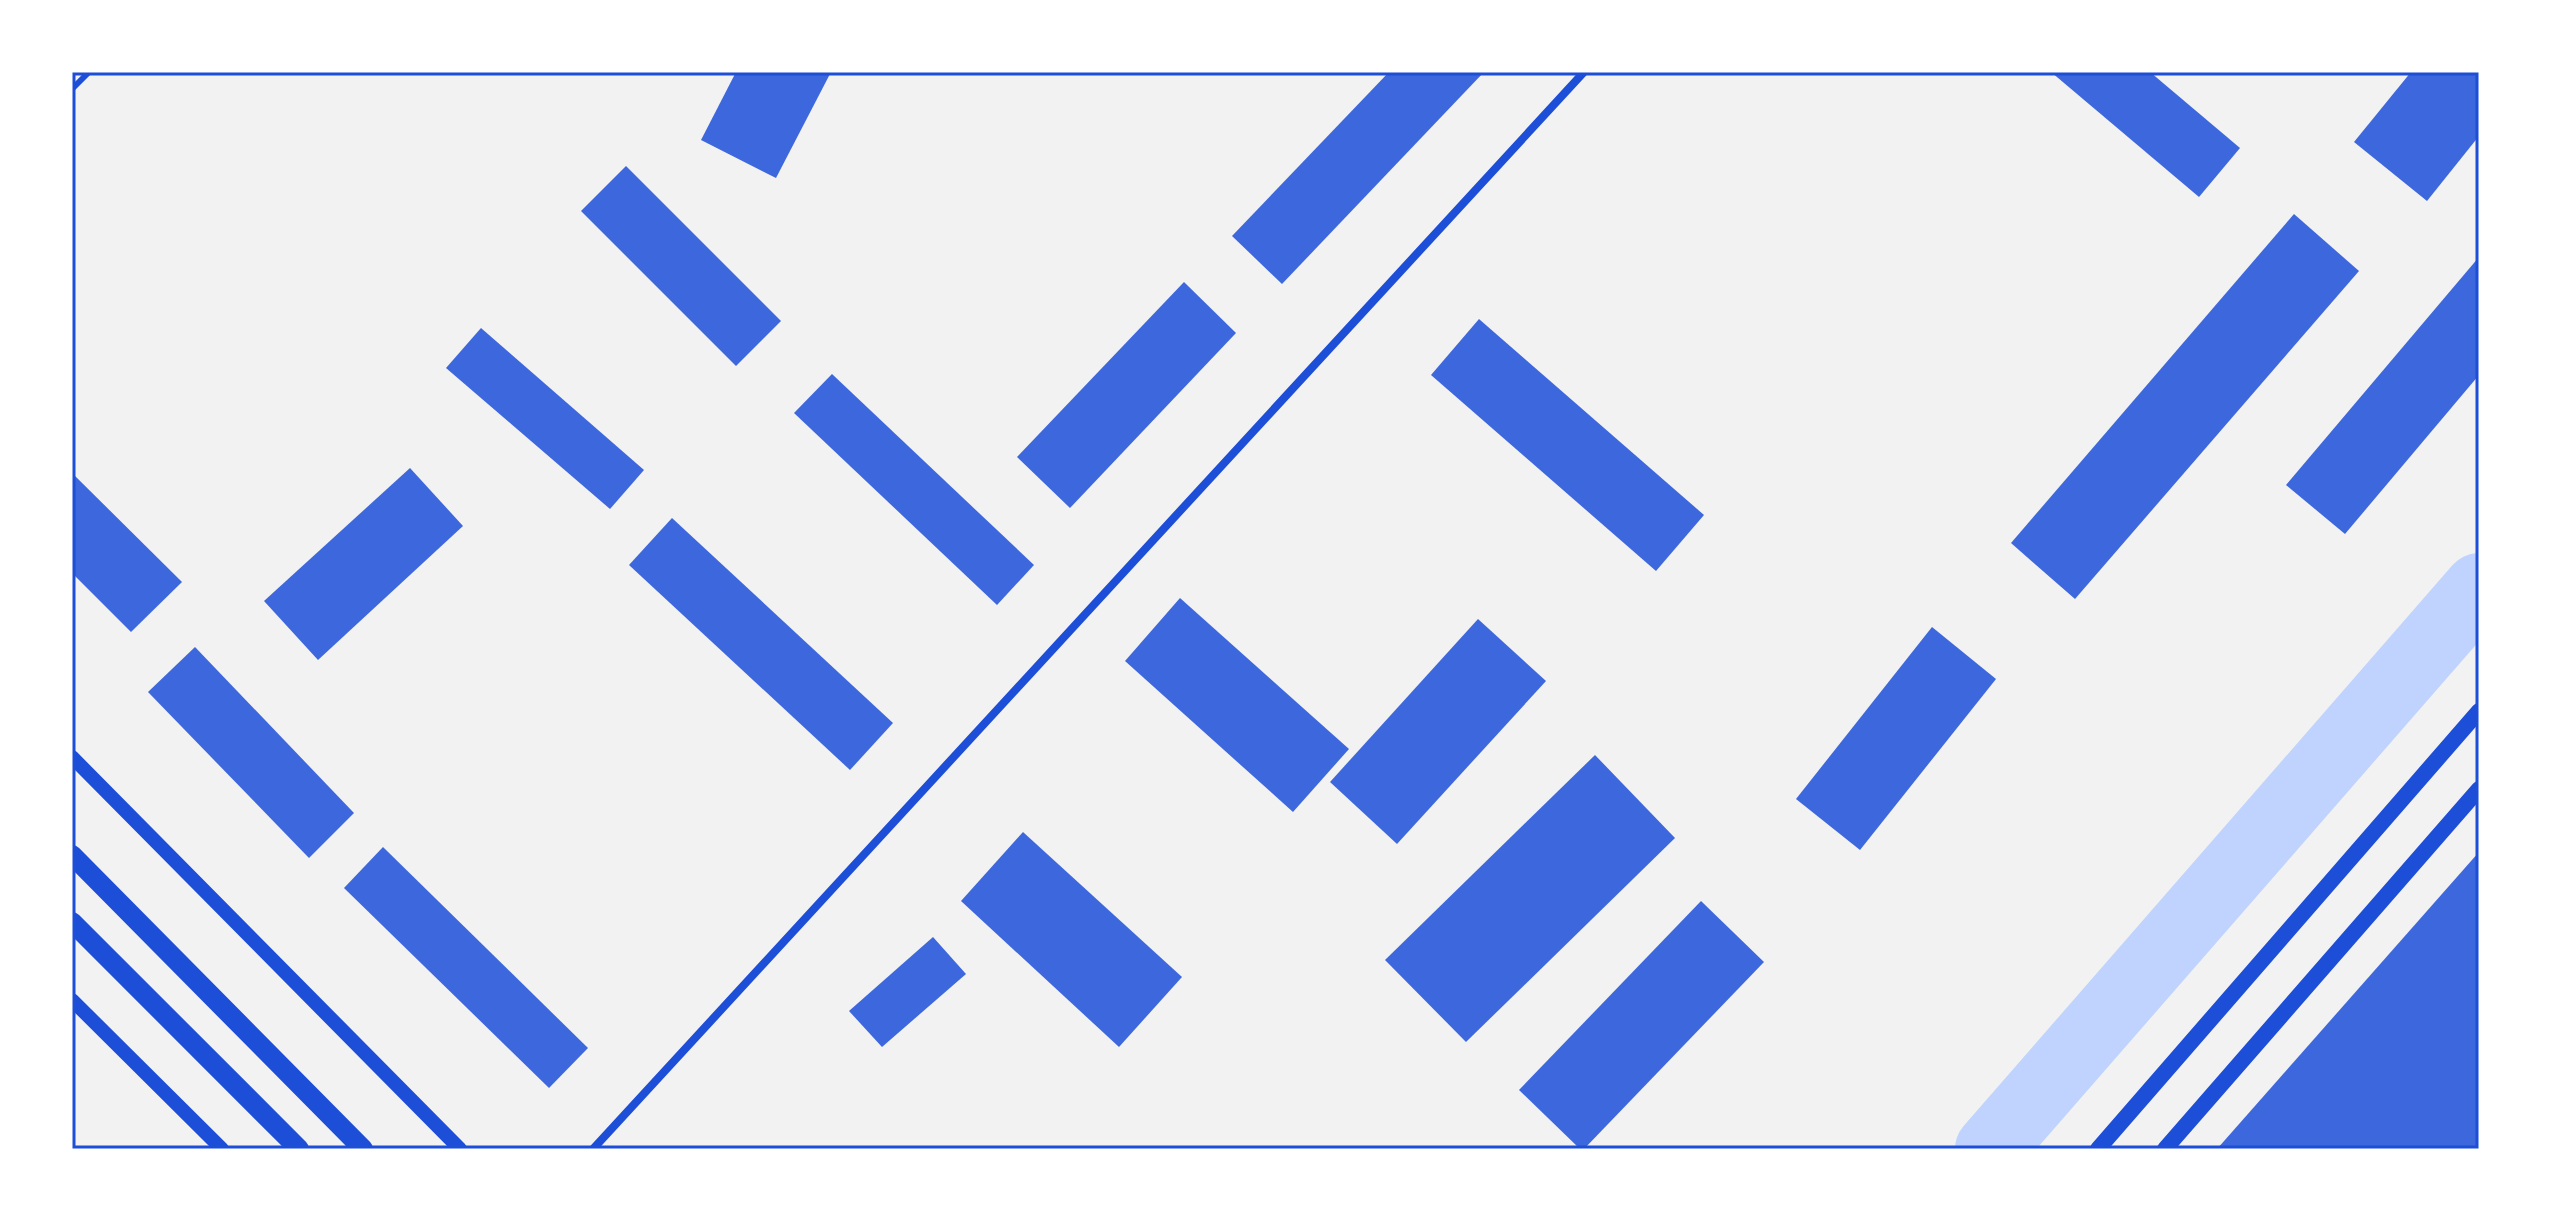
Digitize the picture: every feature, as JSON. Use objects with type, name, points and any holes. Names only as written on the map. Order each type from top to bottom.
[{"type":"main road","points":[[2098,1149],[2479,711]]},
{"type":"main road","points":[[2165,1149],[2479,789]]},
{"type":"main road","points":[[72,855],[363,1149]]},
{"type":"main road","points":[[72,922],[299,1149]]},
{"type":"street","points":[[593,1149],[1584,72]]},
{"type":"street","points":[[72,757],[460,1149]]},
{"type":"street","points":[[72,1000],[222,1149]]},
{"type":"lane","points":[[72,89],[89,72]]},
{"type":"building","points":[[736,72],[831,72],[776,178],[701,140]]},
{"type":"building","points":[[1389,72],[1484,72],[1282,284],[1232,236]]},
{"type":"building","points":[[2051,72],[2150,72],[2240,148],[2199,197]]},
{"type":"building","points":[[2411,72],[2479,72],[2479,136],[2427,201],[2354,142]]},
{"type":"building","points":[[626,166],[781,321],[736,366],[581,211]]},
{"type":"building","points":[[2294,214],[2359,271],[2075,599],[2011,543]]},
{"type":"building","points":[[2479,257],[2479,375],[2345,534],[2286,485]]},
{"type":"building","points":[[1184,282],[1236,333],[1070,508],[1017,457]]},
{"type":"building","points":[[1479,319],[1704,515],[1656,571],[1431,375]]},
{"type":"building","points":[[481,328],[644,470],[610,509],[446,368]]},
{"type":"building","points":[[832,374],[1034,565],[997,605],[794,413]]},
{"type":"building","points":[[410,468],[463,526],[318,660],[264,601]]},
{"type":"building","points":[[72,473],[182,582],[131,632],[72,573]]},
{"type":"building","points":[[672,518],[893,723],[850,770],[629,565]]},
{"type":"building","points":[[1180,598],[1349,749],[1293,812],[1125,661]]},
{"type":"building","points":[[1478,619],[1546,681],[1397,844],[1330,782]]},
{"type":"building","points":[[1932,627],[1996,679],[1860,850],[1796,799]]},
{"type":"building","points":[[195,647],[354,813],[309,858],[148,692]]},
{"type":"building","points":[[1595,755],[1675,838],[1466,1042],[1385,960]]},
{"type":"building","points":[[1023,832],[1182,977],[1119,1047],[961,901]]},
{"type":"building","points":[[383,847],[588,1048],[549,1088],[344,888]]},
{"type":"building","points":[[2479,852],[2479,1149],[2217,1149]]},
{"type":"building","points":[[1701,901],[1764,962],[1584,1149],[1580,1149],[1519,1090]]},
{"type":"building","points":[[933,937],[966,974],[882,1047],[849,1011]]},
{"type":"waterway","points":[[1990,1149],[2479,588]]}]
